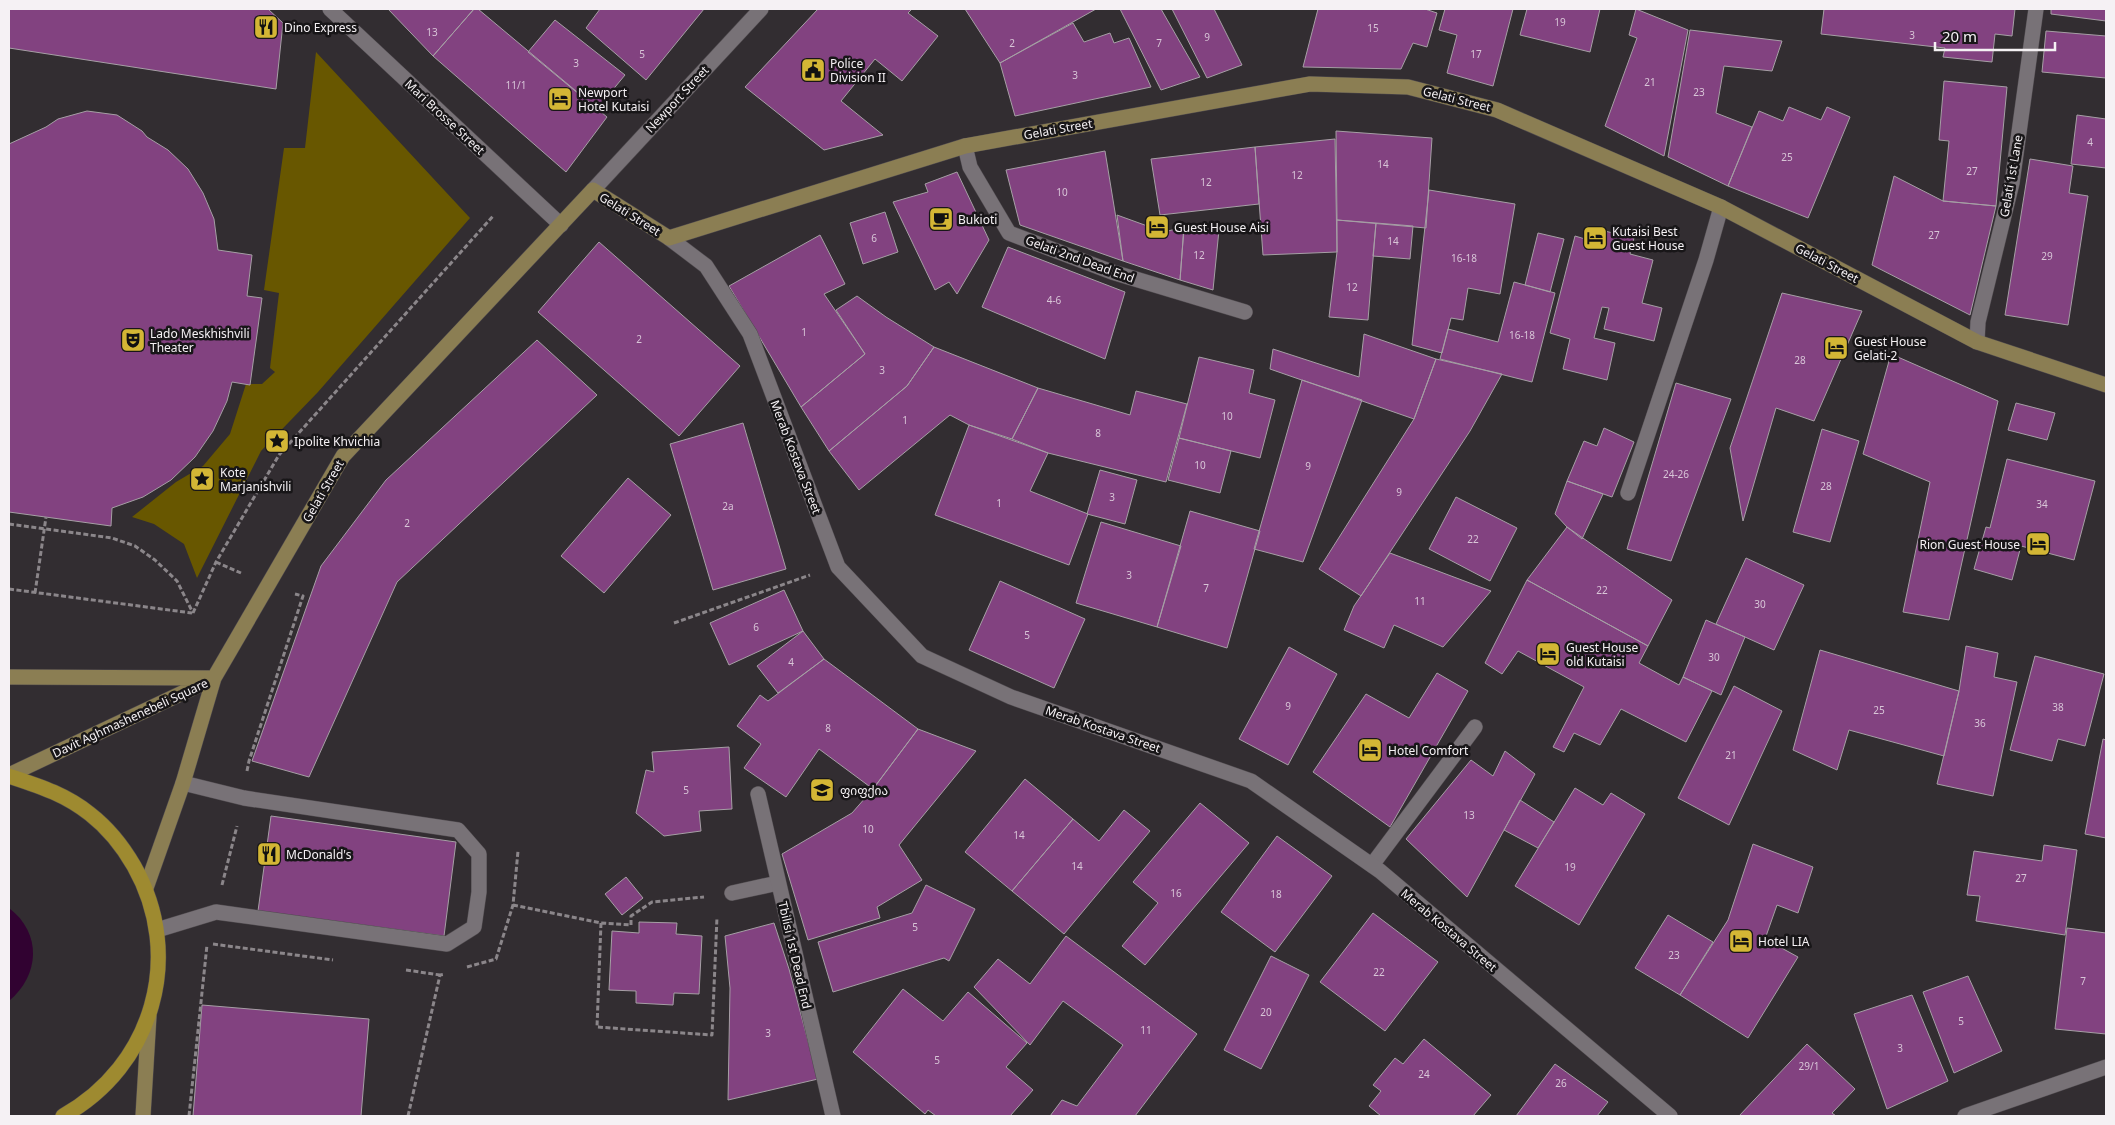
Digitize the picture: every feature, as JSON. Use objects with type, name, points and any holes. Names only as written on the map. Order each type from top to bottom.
[{"type":"main road","name":"Gelati Street","points":[[214,678],[343,456],[593,190],[669,238],[965,146],[1310,84],[1408,87],[1497,110],[1721,207],[1977,342],[2106,385]]},
{"type":"main road","points":[[9,676],[214,678]]},
{"type":"main road","name":"Davit Aghmashenebeli Square","points":[[9,776],[214,678]]},
{"type":"main road","name":"Davit Aghmashenebeli Square","points":[[146,888],[183,783],[214,678]]},
{"type":"main road","name":"Davit Aghmashenebeli Square","points":[[9,776],[52,790],[91,815],[123,848],[146,888],[157,930],[158,974],[149,1016],[142,1116]]},
{"type":"main road","name":"Davit Aghmashenebeli Square","points":[[63,1116],[82,1106],[110,1081],[133,1051],[149,1016]]},
{"type":"street","name":"Mari Brosse Street","points":[[330,9],[560,226]]},
{"type":"street","name":"Newport Street","points":[[593,190],[761,9]]},
{"type":"street","name":"Gelati 1st Lane","points":[[1977,342],[1978,322],[2012,183],[2036,9]]},
{"type":"street","name":"Gelati 2nd Dead End","points":[[965,146],[970,167],[1009,233],[1112,272],[1245,312]]},
{"type":"street","points":[[1628,493],[1706,260],[1721,207]]},
{"type":"street","name":"Merab Kostava Street","points":[[669,238],[706,266],[750,334],[838,567],[922,656],[1011,697],[1251,781],[1372,865],[1670,1116]]},
{"type":"street","points":[[1372,865],[1475,726]]},
{"type":"street","points":[[157,930],[216,912],[447,944],[474,927],[479,892],[479,854],[458,830],[244,798],[183,783]]},
{"type":"street","name":"Tbilisi 1st Dead End","points":[[758,794],[833,1116]]},
{"type":"street","points":[[724,894],[778,883]]},
{"type":"street","points":[[1965,1116],[2106,1067]]},
{"type":"path","points":[[193,613],[216,562],[279,456],[494,215]]},
{"type":"path","points":[[35,593],[46,517]]},
{"type":"path","points":[[9,524],[112,538],[135,546],[155,560],[177,581],[193,613]]},
{"type":"path","points":[[674,623],[838,567]]},
{"type":"path","points":[[9,589],[193,613]]},
{"type":"path","points":[[459,970],[496,959],[513,905],[518,851]]},
{"type":"path","points":[[513,905],[601,923],[631,925],[631,916],[652,902],[724,894],[712,1035],[597,1027],[601,923]]},
{"type":"path","points":[[207,944],[336,960]]},
{"type":"path","points":[[403,970],[440,976],[449,973]]},
{"type":"path","points":[[408,1116],[440,976]]},
{"type":"shaded area","points":[[316,52],[470,218],[318,392],[261,451],[197,578],[184,544],[154,524],[132,517],[176,482],[203,466],[230,434],[246,384],[262,384],[275,372],[270,368],[279,293],[264,290],[284,148],[305,148]]},
{"type":"shaded area","points":[[9,908],[20,918],[27,929],[32,942],[33,954],[27,979],[9,1001]]},
{"type":"building","points":[[9,9],[268,9],[283,23],[276,89],[9,48]]},
{"type":"building","points":[[388,9],[474,9],[433,56]]},
{"type":"building","points":[[474,9],[478,9],[607,117],[566,172],[433,56]]},
{"type":"building","points":[[600,9],[704,9],[646,80],[586,28]]},
{"type":"building","name":"Police Division II","points":[[818,9],[912,9],[908,13],[938,36],[902,81],[875,59],[841,101],[883,135],[824,150],[745,87]]},
{"type":"building","points":[[965,9],[1096,9],[1000,63]]},
{"type":"building","points":[[1120,9],[1161,9],[1200,77],[1161,90]]},
{"type":"building","points":[[1172,9],[1214,9],[1242,65],[1207,78]]},
{"type":"building","points":[[1318,9],[1425,9],[1437,13],[1427,47],[1413,43],[1401,69],[1303,67]]},
{"type":"building","points":[[1445,9],[1513,9],[1493,86],[1447,73],[1457,35],[1439,30]]},
{"type":"building","points":[[1527,9],[1600,9],[1590,52],[1520,35]]},
{"type":"building","points":[[1636,9],[1688,30],[1664,156],[1605,126],[1637,38],[1629,35]]},
{"type":"building","points":[[1824,9],[2015,9],[2012,36],[1995,34],[1992,62],[1943,57],[1945,48],[1821,34]]},
{"type":"building","points":[[2051,9],[2106,9],[2106,21],[2051,14]]},
{"type":"building","points":[[555,20],[625,75],[597,109],[528,52]]},
{"type":"building","points":[[1073,23],[1084,42],[1110,33],[1114,43],[1129,38],[1151,87],[1015,116],[1000,63]]},
{"type":"building","points":[[1690,30],[1782,41],[1772,71],[1724,66],[1716,113],[1752,127],[1728,186],[1668,157]]},
{"type":"building","points":[[2046,31],[2106,36],[2106,78],[2042,72]]},
{"type":"building","points":[[1944,81],[2007,87],[1996,206],[1943,201],[1949,141],[1939,140]]},
{"type":"building","points":[[1789,107],[1821,120],[1827,107],[1850,117],[1808,218],[1728,186],[1759,111],[1783,121]]},
{"type":"building","name":"Lado Meskhishvili Theater","points":[[87,111],[117,115],[168,150],[188,169],[203,193],[214,219],[218,250],[252,255],[247,296],[262,298],[250,385],[232,382],[227,401],[213,431],[195,457],[171,480],[143,497],[112,508],[111,526],[9,512],[9,144],[46,127],[58,119]]},
{"type":"building","points":[[2077,115],[2106,119],[2106,168],[2071,164]]},
{"type":"building","points":[[1336,131],[1432,138],[1426,228],[1337,220]]},
{"type":"building","points":[[1335,139],[1337,252],[1263,255],[1255,147]]},
{"type":"building","points":[[1255,147],[1259,204],[1160,215],[1151,159]]},
{"type":"building","points":[[1105,151],[1123,261],[1020,225],[1006,170]]},
{"type":"building","points":[[2030,159],[2073,166],[2069,193],[2088,196],[2068,325],[2005,315]]},
{"type":"building","points":[[957,172],[989,240],[957,294],[949,282],[935,290],[893,202],[928,192],[925,184]]},
{"type":"building","points":[[1894,176],[1943,201],[1996,206],[1970,315],[1872,265]]},
{"type":"building","points":[[1429,190],[1515,204],[1500,294],[1468,288],[1463,320],[1451,318],[1442,353],[1412,345]]},
{"type":"building","points":[[885,212],[898,252],[863,264],[850,223]]},
{"type":"building","points":[[1117,215],[1164,232],[1184,227],[1180,280],[1123,261]]},
{"type":"building","points":[[1337,220],[1376,223],[1368,320],[1329,317],[1337,252]]},
{"type":"building","points":[[1376,223],[1413,226],[1410,259],[1373,256]]},
{"type":"building","points":[[1184,227],[1219,230],[1213,290],[1180,280]]},
{"type":"building","points":[[1588,227],[1634,238],[1630,254],[1653,260],[1642,303],[1662,308],[1654,341],[1604,329],[1609,308],[1602,307],[1594,338],[1615,343],[1607,380],[1563,369],[1570,339],[1550,333],[1575,236],[1585,239]]},
{"type":"building","points":[[1538,233],[1564,239],[1550,292],[1525,285]]},
{"type":"building","points":[[820,235],[845,284],[824,294],[865,354],[801,407],[729,286]]},
{"type":"building","points":[[599,242],[740,366],[679,436],[538,312]]},
{"type":"building","points":[[1008,247],[1125,292],[1105,359],[982,307]]},
{"type":"building","points":[[1514,282],[1555,293],[1532,382],[1440,359],[1448,329],[1498,342]]},
{"type":"building","points":[[1782,293],[1862,311],[1814,421],[1776,408],[1743,521],[1730,448]]},
{"type":"building","points":[[857,296],[934,347],[907,386],[829,451],[801,407],[865,354],[836,310]]},
{"type":"building","points":[[1364,334],[1436,359],[1414,419],[1270,369],[1273,349],[1359,377]]},
{"type":"building","points":[[537,340],[597,395],[397,582],[309,777],[252,761],[321,566],[386,480]]},
{"type":"building","points":[[934,347],[1038,388],[1012,439],[969,425],[950,415],[859,490],[829,451],[907,386]]},
{"type":"building","points":[[1891,354],[1998,401],[1949,620],[1903,612],[1930,482],[1863,454]]},
{"type":"building","points":[[1199,357],[1254,370],[1249,393],[1275,400],[1260,458],[1179,438]]},
{"type":"building","points":[[1436,359],[1502,374],[1470,431],[1361,596],[1319,569],[1414,419]]},
{"type":"building","points":[[1302,380],[1362,400],[1303,562],[1254,549]]},
{"type":"building","points":[[1676,383],[1731,399],[1671,561],[1627,549]]},
{"type":"building","points":[[1038,388],[1130,415],[1136,391],[1187,404],[1166,482],[1048,453],[1012,439]]},
{"type":"building","points":[[2016,403],[2055,413],[2047,440],[2008,430]]},
{"type":"building","points":[[743,423],[786,569],[713,590],[670,444]]},
{"type":"building","points":[[969,425],[1048,453],[1030,491],[1088,514],[1069,565],[935,515]]},
{"type":"building","points":[[1604,428],[1634,442],[1612,497],[1567,481],[1584,441],[1597,446]]},
{"type":"building","points":[[1822,429],[1859,441],[1830,542],[1793,532]]},
{"type":"building","points":[[1179,438],[1231,451],[1220,493],[1168,480]]},
{"type":"building","points":[[2007,459],[2095,481],[2074,560],[2021,546],[2012,580],[1974,569],[1986,527],[1990,528]]},
{"type":"building","points":[[1100,470],[1137,480],[1125,524],[1087,514]]},
{"type":"building","points":[[628,478],[671,515],[604,593],[561,556]]},
{"type":"building","points":[[1567,481],[1603,494],[1582,539],[1555,514]]},
{"type":"building","points":[[1456,497],[1517,528],[1490,581],[1429,549]]},
{"type":"building","points":[[1190,511],[1260,531],[1227,648],[1157,627]]},
{"type":"building","points":[[1101,522],[1181,546],[1157,627],[1076,603]]},
{"type":"building","points":[[1567,527],[1672,600],[1648,646],[1527,580]]},
{"type":"building","points":[[1390,553],[1491,591],[1443,647],[1394,625],[1384,648],[1344,630],[1354,606]]},
{"type":"building","points":[[1746,558],[1804,585],[1774,650],[1716,624]]},
{"type":"building","points":[[1527,580],[1648,646],[1639,663],[1679,685],[1683,677],[1712,691],[1686,742],[1621,709],[1600,745],[1574,733],[1564,752],[1553,747],[1584,687],[1518,651],[1502,674],[1485,663]]},
{"type":"building","points":[[1000,581],[1085,619],[1054,688],[969,650]]},
{"type":"building","points":[[784,590],[803,631],[729,665],[710,623]]},
{"type":"building","points":[[1706,620],[1745,637],[1721,695],[1683,677]]},
{"type":"building","points":[[803,631],[824,659],[778,693],[757,666]]},
{"type":"building","points":[[1966,646],[1998,653],[1994,677],[2017,682],[1993,796],[1937,784],[1959,691]]},
{"type":"building","points":[[1289,647],[1337,674],[1288,765],[1239,739]]},
{"type":"building","points":[[1820,650],[1959,691],[1944,756],[1849,730],[1837,770],[1793,750]]},
{"type":"building","points":[[2035,656],[2104,674],[2085,746],[2058,739],[2052,761],[2010,750]]},
{"type":"building","points":[[824,659],[918,729],[873,789],[819,749],[786,797],[744,768],[761,744],[737,726],[760,695],[768,701]]},
{"type":"building","points":[[1437,673],[1468,691],[1390,827],[1313,772],[1366,694],[1409,718]]},
{"type":"building","points":[[1734,686],[1782,711],[1729,825],[1678,798]]},
{"type":"building","points":[[918,729],[976,751],[899,845],[922,880],[877,907],[880,918],[808,940],[782,854],[852,813],[873,789]]},
{"type":"building","points":[[2103,739],[2106,740],[2106,838],[2085,834]]},
{"type":"building","points":[[729,747],[732,809],[699,811],[701,831],[664,836],[636,813],[646,770],[654,772],[652,752]]},
{"type":"building","points":[[1505,751],[1535,774],[1467,897],[1406,839],[1471,760],[1493,776]]},
{"type":"building","points":[[1025,779],[1073,819],[1012,891],[965,852]]},
{"type":"building","points":[[1575,788],[1603,805],[1611,793],[1645,814],[1579,925],[1515,886]]},
{"type":"building","points":[[1520,800],[1554,822],[1538,848],[1504,830]]},
{"type":"building","points":[[1200,803],[1249,843],[1145,965],[1122,946],[1158,903],[1133,882]]},
{"type":"building","points":[[1124,810],[1150,831],[1064,934],[1012,891],[1073,819],[1099,841]]},
{"type":"building","points":[[271,816],[456,842],[444,936],[258,911]]},
{"type":"building","points":[[1277,836],[1332,876],[1275,952],[1221,912]]},
{"type":"building","name":"Hotel LIA","points":[[1753,844],[1813,867],[1798,913],[1777,905],[1765,939],[1798,957],[1748,1038],[1680,995],[1728,920]]},
{"type":"building","points":[[2044,845],[2077,850],[2065,935],[1976,921],[1980,896],[1967,895],[1974,851],[2042,861]]},
{"type":"building","points":[[626,877],[643,898],[622,915],[605,894]]},
{"type":"building","points":[[926,885],[975,909],[949,961],[944,958],[833,992],[818,942],[912,913]]},
{"type":"building","points":[[1373,913],[1438,962],[1385,1031],[1320,982]]},
{"type":"building","points":[[1668,915],[1713,942],[1680,995],[1635,968]]},
{"type":"building","points":[[639,922],[677,923],[676,934],[702,936],[699,994],[674,993],[673,1005],[636,1003],[636,991],[609,990],[612,931],[639,933]]},
{"type":"building","points":[[774,923],[789,969],[818,1079],[728,1100],[730,988],[725,936]]},
{"type":"building","points":[[2067,928],[2106,933],[2106,1034],[2055,1029]]},
{"type":"building","points":[[1066,936],[1197,1034],[1135,1116],[1050,1116],[1062,1100],[1077,1106],[1123,1045],[1063,1001],[1030,1045],[974,987],[998,959],[1030,984]]},
{"type":"building","points":[[1271,956],[1309,975],[1261,1069],[1224,1050]]},
{"type":"building","points":[[1968,976],[2002,1051],[1954,1073],[1923,992]]},
{"type":"building","points":[[903,989],[943,1021],[968,992],[1027,1043],[1006,1067],[1033,1090],[1010,1116],[936,1116],[928,1110],[925,1114],[853,1052]]},
{"type":"building","points":[[1912,995],[1948,1081],[1887,1109],[1854,1014]]},
{"type":"building","points":[[202,1005],[369,1019],[361,1116],[193,1116]]},
{"type":"building","points":[[1424,1039],[1491,1095],[1473,1116],[1381,1116],[1369,1106],[1381,1091],[1373,1085],[1395,1058],[1403,1064]]},
{"type":"building","points":[[1807,1044],[1855,1089],[1832,1113],[1836,1116],[1739,1116]]},
{"type":"building","points":[[1555,1064],[1608,1102],[1597,1116],[1516,1116]]},
{"type":"place","name":"Dino Express","points":[[266,27]]},
{"type":"place","name":"Police Division II","points":[[813,70]]},
{"type":"place","name":"Newport Hotel Kutaisi","points":[[560,99]]},
{"type":"place","name":"Bukioti","points":[[941,219]]},
{"type":"place","name":"Guest House Aisi","points":[[1157,227]]},
{"type":"place","name":"Kutaisi Best Guest House","points":[[1595,238]]},
{"type":"place","name":"Lado Meskhishvili Theater","points":[[133,340]]},
{"type":"place","name":"Guest House Gelati-2","points":[[1836,348]]},
{"type":"place","name":"Ipolite Khvichia","points":[[277,441]]},
{"type":"place","name":"Kote Marjanishvili","points":[[202,479]]},
{"type":"place","name":"Rion Guest House","points":[[2038,544]]},
{"type":"place","name":"Guest House old Kutaisi","points":[[1548,654]]},
{"type":"place","name":"Hotel Comfort","points":[[1370,750]]},
{"type":"place","name":"ფიფქია","points":[[822,790]]},
{"type":"place","name":"McDonald's","points":[[269,854]]},
{"type":"place","name":"Hotel LIA","points":[[1741,941]]}]
